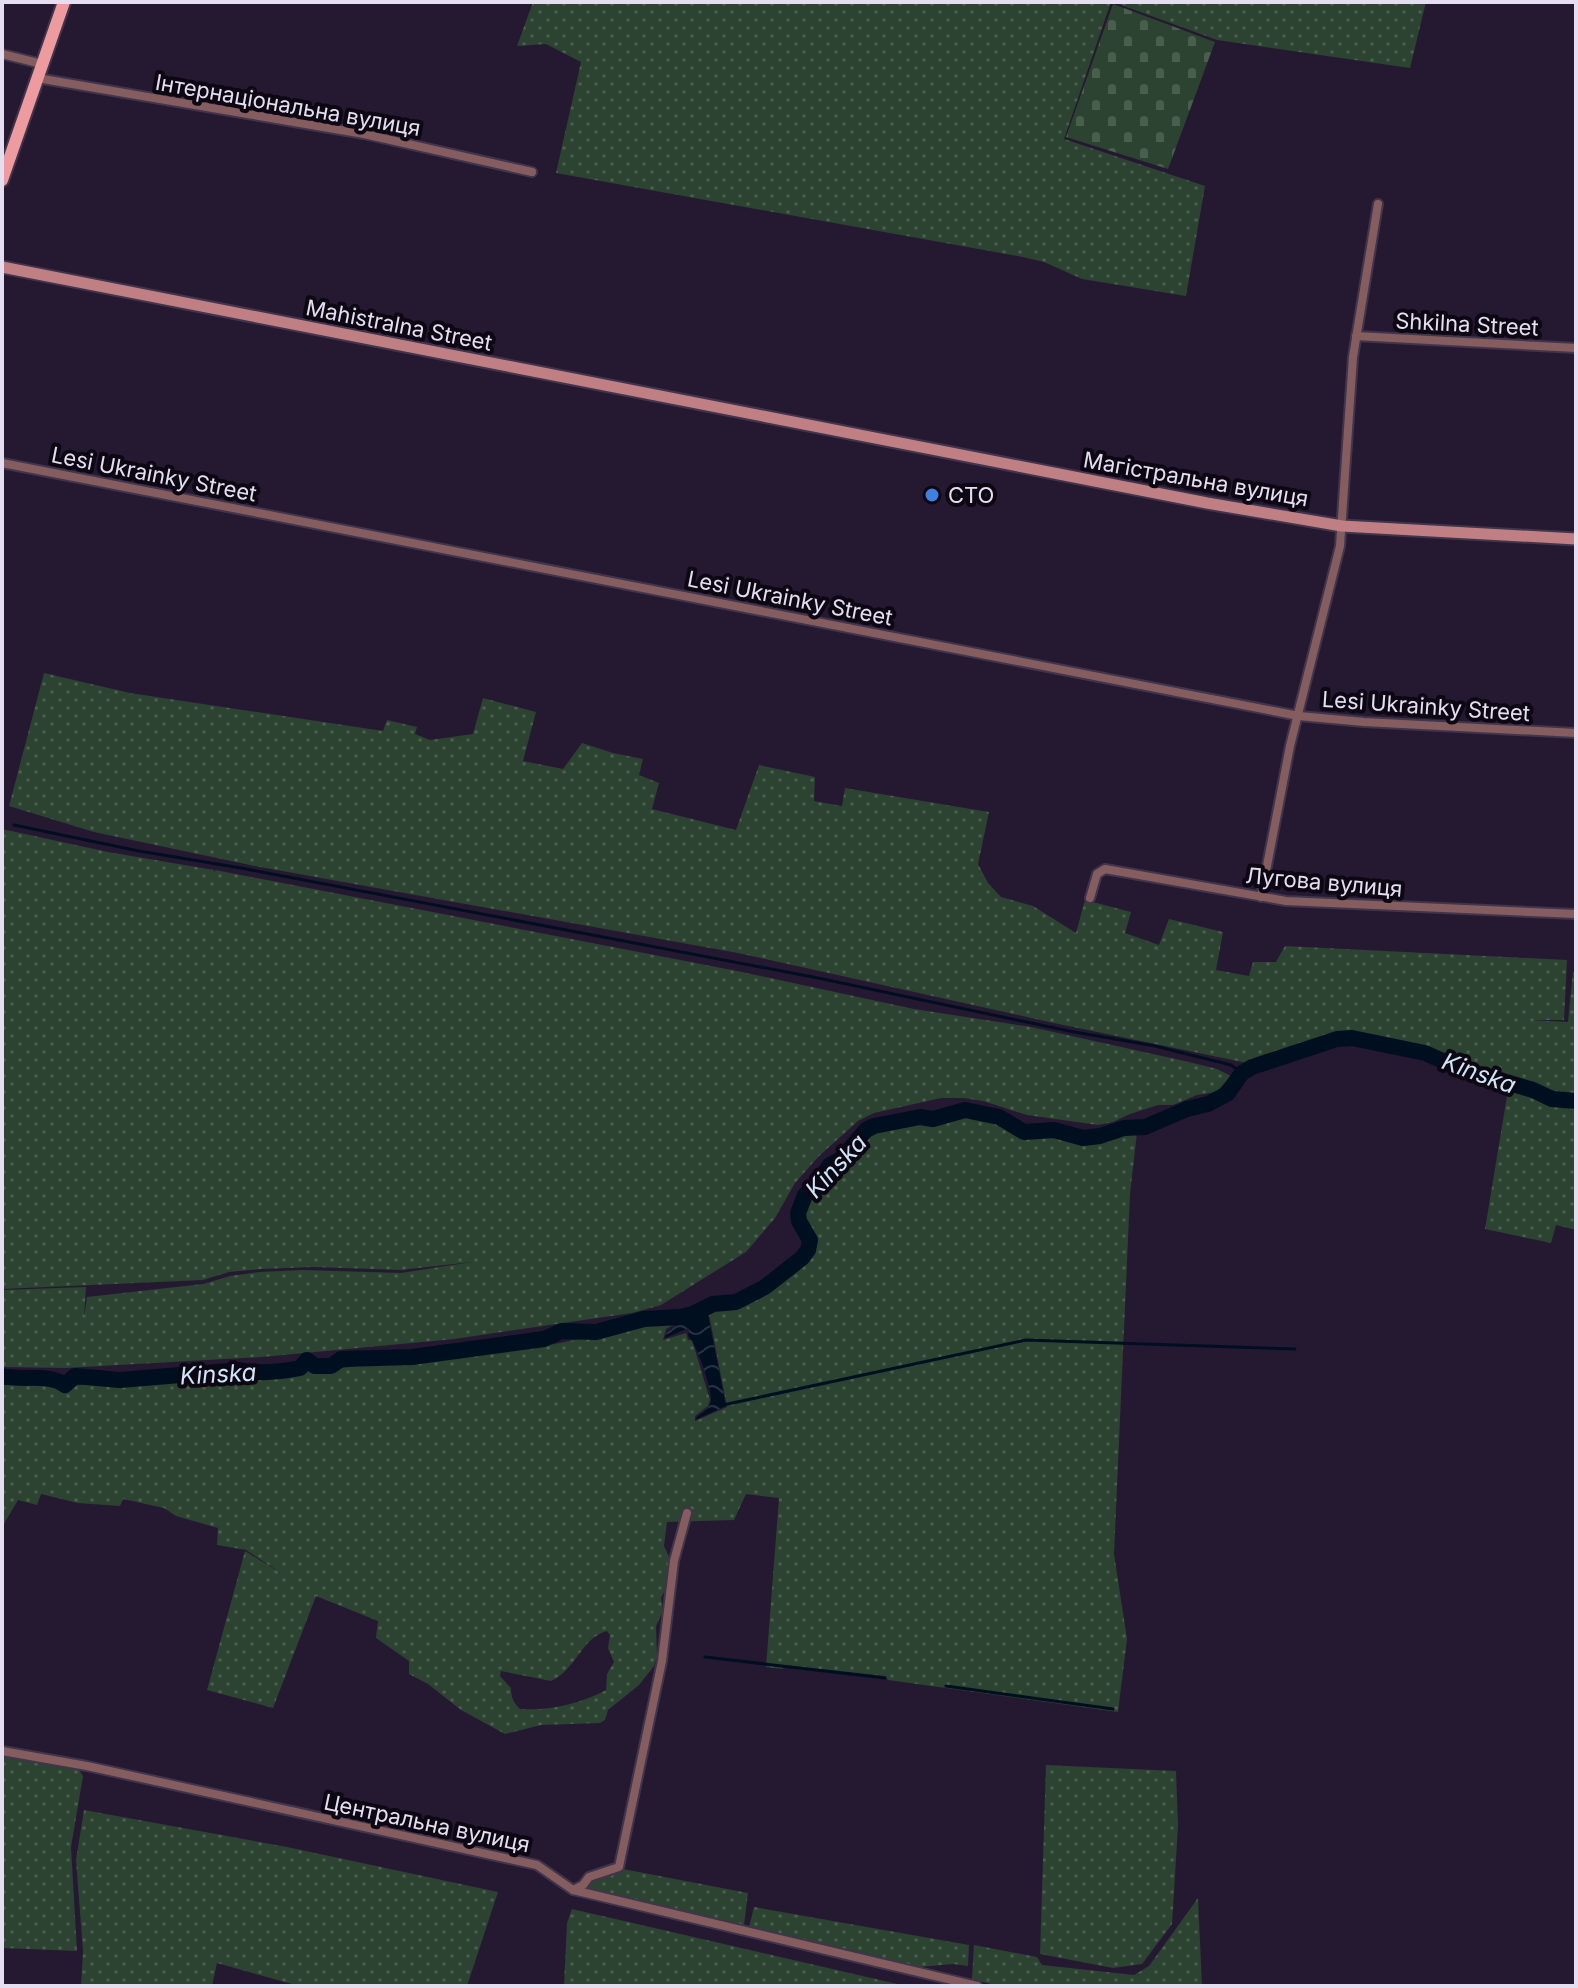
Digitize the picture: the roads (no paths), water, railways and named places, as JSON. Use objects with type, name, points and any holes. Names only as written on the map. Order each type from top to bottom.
[{"type":"main road","points":[[2,180],[64,2]]},
{"type":"main road","name":"Mahistralna Street","points":[[2,267],[814,426]]},
{"type":"main road","name":"Магістральна вулиця","points":[[814,426],[1207,503],[1342,526],[1576,539]]},
{"type":"street","points":[[2,54],[42,64]]},
{"type":"street","name":"Інтернаціональна вулиця","points":[[37,78],[364,134],[532,172]]},
{"type":"street","points":[[1261,897],[1290,746],[1339,554],[1356,336],[1378,204]]},
{"type":"street","name":"Shkilna Street","points":[[1356,336],[1576,348]]},
{"type":"street","name":"Lesi Ukrainky Street","points":[[2,463],[1299,716],[1353,722],[1576,733]]},
{"type":"street","name":"Лугова вулиця","points":[[1090,898],[1097,874],[1105,869],[1261,897],[1337,905],[1576,914]]},
{"type":"street","points":[[573,1890],[583,1885],[589,1877],[619,1867],[662,1661],[674,1561],[687,1513]]},
{"type":"street","name":"Центральна вулиця","points":[[2,1751],[87,1766],[537,1865],[573,1890],[977,1986]]},
{"type":"water","points":[[706,1305],[726,1406],[695,1420],[709,1407],[711,1395],[699,1356],[688,1336],[689,1328],[665,1338],[667,1332],[679,1323],[674,1321],[674,1315],[690,1313]]},
{"type":"waterway","points":[[14,825],[818,978],[1155,1046],[1231,1065],[1242,1073]]},
{"type":"waterway","name":"Kinska","points":[[2,1376],[51,1379],[65,1385],[75,1376],[120,1380],[240,1370],[277,1371],[300,1368],[307,1360],[315,1366],[331,1366],[341,1359],[412,1357],[544,1339],[562,1331],[596,1332],[644,1319],[693,1314],[713,1304],[736,1302],[765,1287],[802,1258],[810,1240],[798,1213],[805,1195],[830,1165],[841,1159],[866,1130],[874,1126],[920,1117],[933,1119],[965,1110],[999,1117],[1024,1132],[1054,1130],[1083,1138],[1100,1136],[1124,1128],[1145,1127],[1187,1109],[1208,1104],[1227,1094],[1242,1073],[1252,1067],[1337,1039],[1352,1038],[1425,1053],[1461,1069],[1533,1090],[1552,1099],[1576,1101]]},
{"type":"waterway","points":[[723,1405],[1026,1340],[1295,1349]]},
{"type":"waterway","points":[[705,1657],[885,1678]]},
{"type":"waterway","points":[[946,1686],[1113,1709]]},
{"type":"place","name":"СТО","points":[[932,495]]}]
